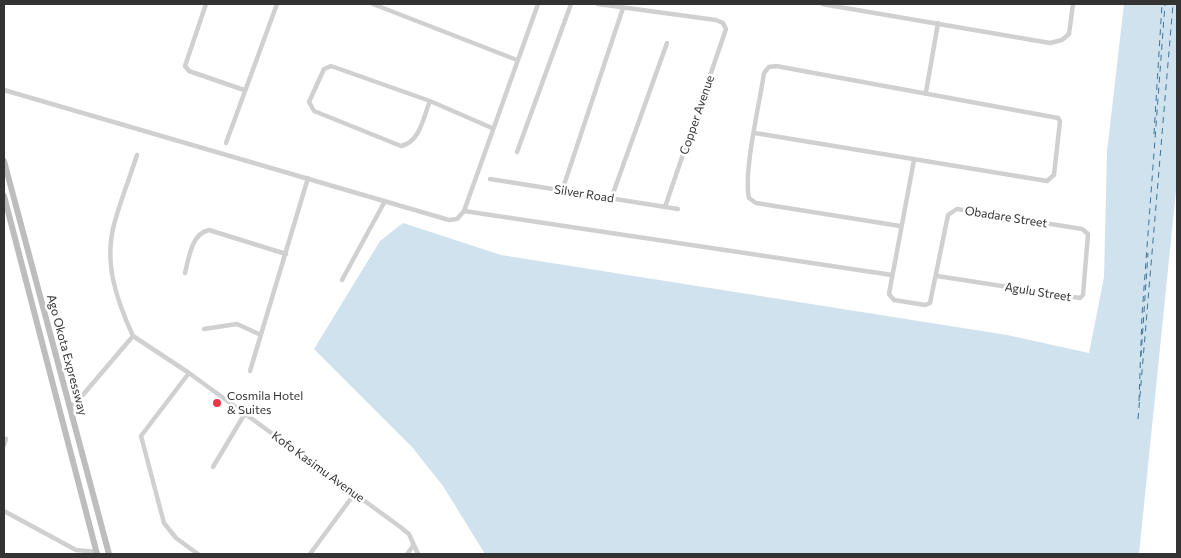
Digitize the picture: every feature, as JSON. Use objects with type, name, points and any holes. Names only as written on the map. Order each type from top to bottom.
[{"type":"main road","name":"Ago Okota Expressway","points":[[4,161],[109,554]]},
{"type":"main road","name":"Ago Okota Expressway","points":[[4,196],[97,553]]},
{"type":"street","points":[[206,4],[185,66],[189,71],[244,90]]},
{"type":"street","points":[[226,143],[277,4]]},
{"type":"street","points":[[372,4],[517,60]]},
{"type":"street","points":[[4,90],[449,220],[457,219],[464,211],[492,128],[538,4]]},
{"type":"street","points":[[518,152],[571,4]]},
{"type":"street","points":[[562,191],[623,8],[598,4]]},
{"type":"street","points":[[822,4],[1050,43],[1062,40],[1068,34],[1073,4]]},
{"type":"street","name":"Copper Avenue","points":[[623,8],[723,23],[726,29],[665,207]]},
{"type":"street","points":[[926,92],[938,23]]},
{"type":"street","points":[[611,199],[667,43]]},
{"type":"street","points":[[430,101],[416,138],[410,144],[401,146],[314,111],[309,102],[324,68],[331,66],[430,101],[492,128]]},
{"type":"street","points":[[755,133],[1048,181],[1054,175],[1060,121],[1055,115],[776,66],[769,67],[764,73],[755,133],[747,188],[749,198],[756,203],[900,226]]},
{"type":"street","points":[[69,406],[76,403],[133,336],[113,286],[110,263],[114,223],[137,155]]},
{"type":"street","points":[[464,211],[892,275],[914,160]]},
{"type":"street","points":[[250,371],[308,178]]},
{"type":"street","name":"Silver Road","points":[[490,179],[678,209]]},
{"type":"street","points":[[342,280],[385,201]]},
{"type":"street","name":"Obadare Street","points":[[892,275],[889,294],[894,300],[925,305],[930,303],[948,215],[957,209],[1082,229],[1086,231],[1089,240]]},
{"type":"street","points":[[185,273],[195,239],[201,232],[208,230],[286,254]]},
{"type":"street","name":"Agulu Street","points":[[937,276],[1080,298],[1083,295],[1089,240]]},
{"type":"street","points":[[204,329],[237,324],[261,335]]},
{"type":"street","name":"Kofo Kasimu Avenue","points":[[133,336],[189,373],[409,534],[418,554]]},
{"type":"street","points":[[189,373],[141,436],[164,523],[176,538],[198,554]]},
{"type":"street","points":[[213,467],[244,415]]},
{"type":"street","points":[[4,445],[6,439]]},
{"type":"street","points":[[310,554],[356,494]]},
{"type":"street","points":[[4,511],[76,550],[97,553]]},
{"type":"street","points":[[407,554],[413,546]]},
{"type":"water","points":[[1124,4],[1177,4],[1177,181],[1139,554],[485,554],[443,486],[412,447],[314,349],[380,241],[403,223],[501,255],[1007,335],[1089,353],[1104,277],[1107,152]]},
{"type":"ferry route","points":[[1154,134],[1162,4]]},
{"type":"ferry route","points":[[1139,401],[1142,315],[1165,4]]},
{"type":"ferry route","points":[[1138,419],[1173,4]]},
{"type":"ferry route","points":[[1141,356],[1148,253]]},
{"type":"place","name":"Cosmila Hotel & Suites","points":[[217,403]]}]
